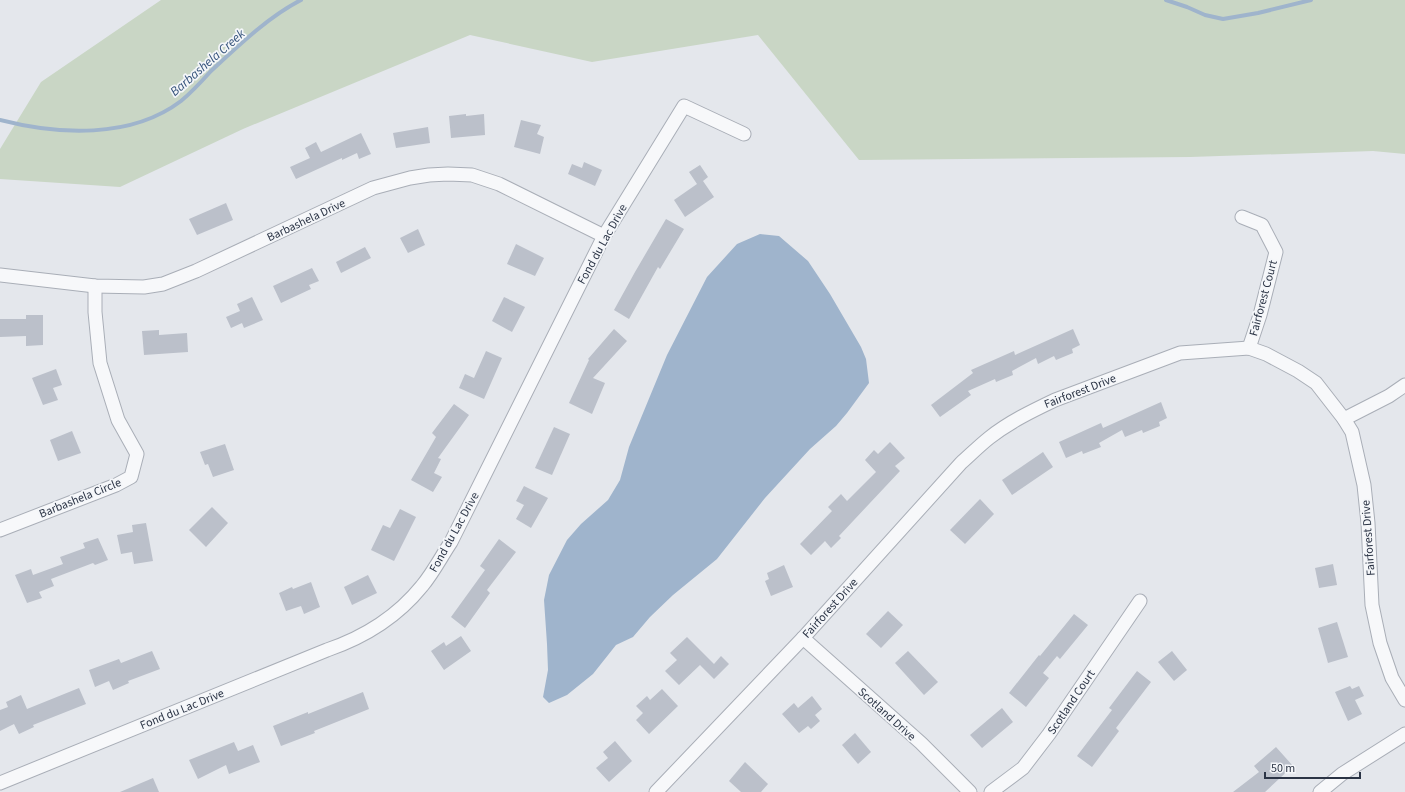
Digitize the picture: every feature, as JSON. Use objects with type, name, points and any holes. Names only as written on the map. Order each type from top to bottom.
[{"type":"street","name":"Fond du Lac Drive","points":[[0,783],[345,644],[368,633],[394,615],[423,585],[451,542],[604,236],[684,106],[744,134]]},
{"type":"street","name":"Barbashela Drive","points":[[0,275],[94,286],[144,287],[163,284],[196,271],[373,188],[410,178],[429,175],[472,175],[499,184],[604,236]]},
{"type":"street","name":"Fairforest Court","points":[[1242,217],[1262,225],[1276,252],[1260,315],[1249,348]]},
{"type":"street","name":"Barbashela Circle","points":[[0,530],[116,485],[131,477],[137,454],[118,420],[100,363],[94,286]]},
{"type":"street","name":"Fairforest Drive","points":[[664,789],[961,463],[989,438],[1038,408],[1055,400],[1180,353],[1249,348],[1266,354],[1298,371],[1316,383],[1344,419],[1352,432],[1364,485],[1368,523],[1372,605],[1380,643],[1392,678],[1405,700]]},
{"type":"street","points":[[1344,419],[1389,396],[1405,385]]},
{"type":"street","name":"Scotland Court","points":[[991,792],[1023,768],[1045,740],[1140,601]]},
{"type":"street","name":"Scotland Drive","points":[[803,638],[921,743],[970,792]]},
{"type":"street","points":[[1320,792],[1342,774],[1405,734]]},
{"type":"green space","points":[[161,0],[1405,0],[1405,154],[1373,151],[1190,157],[859,160],[758,35],[592,62],[470,35],[243,129],[120,187],[0,179],[0,149],[41,82]]},
{"type":"water","points":[[760,234],[779,236],[808,261],[830,294],[861,347],[866,359],[869,383],[836,426],[810,449],[765,498],[717,559],[673,595],[650,617],[633,637],[616,645],[593,674],[567,695],[549,703],[543,697],[548,670],[544,600],[549,575],[567,540],[581,524],[608,500],[620,480],[629,447],[667,355],[707,277],[737,244]]},
{"type":"building","points":[[466,114],[466,116],[484,114],[485,135],[451,138],[449,116]]},
{"type":"building","points":[[521,120],[541,125],[537,134],[544,137],[540,154],[514,147]]},
{"type":"building","points":[[428,127],[430,143],[396,148],[393,133]]},
{"type":"building","points":[[361,133],[371,154],[359,159],[357,153],[342,160],[342,158],[296,179],[290,167],[310,158],[305,148],[316,142],[321,152]]},
{"type":"building","points":[[584,162],[602,170],[595,186],[568,174],[572,164],[582,168]]},
{"type":"building","points":[[700,165],[708,177],[703,181],[714,197],[685,217],[674,200],[697,184],[689,172]]},
{"type":"building","points":[[226,203],[233,220],[197,235],[189,219]]},
{"type":"building","points":[[666,219],[684,229],[660,269],[658,267],[629,319],[614,310]]},
{"type":"building","points":[[418,229],[425,245],[408,253],[400,238]]},
{"type":"building","points":[[516,244],[544,258],[535,276],[507,264]]},
{"type":"building","points":[[365,247],[371,258],[341,273],[336,262]]},
{"type":"building","points":[[312,268],[319,281],[309,285],[311,289],[281,303],[273,286]]},
{"type":"building","points":[[252,297],[263,320],[244,328],[242,323],[231,328],[226,317],[240,311],[237,304]]},
{"type":"building","points":[[504,297],[525,307],[512,332],[492,321]]},
{"type":"building","points":[[26,315],[43,315],[43,345],[26,346],[26,336],[0,337],[0,319],[26,319]]},
{"type":"building","points":[[614,329],[627,341],[593,378],[605,383],[592,414],[569,403],[589,360],[588,359]]},
{"type":"building","points":[[1073,329],[1080,345],[1072,349],[1073,353],[1056,360],[1054,356],[1038,364],[1036,358],[1012,371],[1013,375],[996,382],[995,379],[968,391],[971,395],[940,417],[931,405],[973,373],[971,370],[1014,351],[1015,355]]},
{"type":"building","points":[[159,330],[159,335],[187,333],[188,352],[144,355],[142,331]]},
{"type":"building","points":[[486,351],[502,358],[484,399],[459,388],[465,374],[474,378]]},
{"type":"building","points":[[56,369],[62,385],[53,388],[58,400],[43,405],[32,378]]},
{"type":"building","points":[[1161,402],[1167,418],[1159,422],[1160,426],[1143,433],[1142,430],[1125,437],[1122,430],[1099,443],[1101,447],[1083,454],[1082,451],[1066,458],[1059,442],[1101,423],[1103,428]]},
{"type":"building","points":[[454,404],[469,415],[438,458],[441,459],[434,473],[442,477],[433,492],[411,480],[436,437],[432,433]]},
{"type":"building","points":[[554,427],[570,434],[552,475],[535,468]]},
{"type":"building","points":[[72,431],[81,453],[58,461],[50,440]]},
{"type":"building","points":[[890,442],[905,458],[895,466],[900,471],[839,536],[841,538],[831,548],[825,541],[811,555],[800,544],[832,511],[828,507],[841,494],[847,501],[876,472],[865,460],[874,450],[878,454]]},
{"type":"building","points":[[225,444],[234,470],[213,477],[208,464],[205,465],[200,452]]},
{"type":"building","points":[[1043,452],[1053,467],[1012,495],[1002,480]]},
{"type":"building","points":[[524,486],[548,498],[531,528],[516,519],[524,505],[516,501]]},
{"type":"building","points":[[980,499],[994,514],[965,544],[950,530]]},
{"type":"building","points":[[212,507],[228,523],[206,547],[189,530]]},
{"type":"building","points":[[400,509],[416,517],[394,561],[371,550],[383,525],[390,528]]},
{"type":"building","points":[[146,523],[153,561],[134,564],[132,552],[121,554],[117,535],[133,532],[132,525]]},
{"type":"building","points":[[98,538],[108,560],[95,565],[93,563],[51,579],[54,586],[39,592],[42,598],[27,603],[15,575],[31,569],[33,575],[63,564],[60,557],[85,548],[83,543]]},
{"type":"building","points":[[499,539],[516,552],[487,590],[490,593],[465,628],[451,617],[485,570],[480,566]]},
{"type":"building","points":[[1333,564],[1337,585],[1319,588],[1315,568]]},
{"type":"building","points":[[784,565],[793,587],[771,596],[765,581],[769,579],[767,573]]},
{"type":"building","points":[[368,575],[377,593],[352,605],[344,587]]},
{"type":"building","points":[[311,582],[320,607],[304,614],[301,606],[286,611],[279,593],[292,587],[293,589]]},
{"type":"building","points":[[888,611],[903,625],[881,648],[866,634]]},
{"type":"building","points":[[1074,614],[1088,625],[1060,659],[1057,656],[1043,673],[1049,678],[1026,707],[1009,693]]},
{"type":"building","points":[[1337,622],[1348,657],[1328,663],[1318,628]]},
{"type":"building","points":[[461,636],[471,651],[444,670],[431,651],[444,642],[446,646]]},
{"type":"building","points":[[687,637],[714,664],[721,656],[729,664],[714,679],[700,665],[679,685],[665,671],[677,660],[670,653]]},
{"type":"building","points":[[152,651],[160,669],[128,681],[129,683],[113,690],[109,681],[95,687],[89,670],[119,659],[121,663]]},
{"type":"building","points":[[908,651],[938,682],[924,695],[895,663]]},
{"type":"building","points":[[1172,651],[1187,670],[1174,681],[1158,662]]},
{"type":"building","points":[[1137,671],[1151,682],[1116,728],[1119,731],[1092,767],[1077,756],[1112,710],[1109,708]]},
{"type":"building","points":[[1350,686],[1352,689],[1359,686],[1364,696],[1355,700],[1362,714],[1348,721],[1335,692]]},
{"type":"building","points":[[79,688],[86,704],[33,725],[34,727],[19,734],[14,724],[0,731],[0,710],[8,707],[6,702],[21,695],[27,709]]},
{"type":"building","points":[[662,689],[678,706],[649,734],[636,720],[643,713],[636,706],[647,696],[650,700]]},
{"type":"building","points":[[363,692],[369,709],[281,746],[273,726]]},
{"type":"building","points":[[812,696],[822,709],[815,715],[820,721],[811,729],[808,726],[799,733],[782,714],[794,703],[798,708]]},
{"type":"building","points":[[1002,708],[1013,722],[982,748],[970,735]]},
{"type":"building","points":[[855,733],[871,752],[858,764],[842,745]]},
{"type":"building","points":[[615,741],[632,761],[609,782],[596,768],[608,758],[603,752]]},
{"type":"building","points":[[234,742],[238,751],[253,745],[260,762],[229,774],[226,765],[198,779],[189,760]]},
{"type":"building","points":[[1276,747],[1293,766],[1265,792],[1233,792],[1259,772],[1254,766]]},
{"type":"building","points":[[745,762],[768,784],[761,792],[741,792],[729,781]]},
{"type":"building","points":[[153,778],[159,792],[120,792]]},
{"type":"waterway","name":"Barbashela Creek","points":[[0,120],[46,129],[70,131],[117,128],[140,122],[161,113],[181,101],[254,32],[265,23],[301,0]]},
{"type":"waterway","name":"Barbashela Creek","points":[[1166,0],[1205,15],[1223,19],[1258,13],[1311,0]]}]
